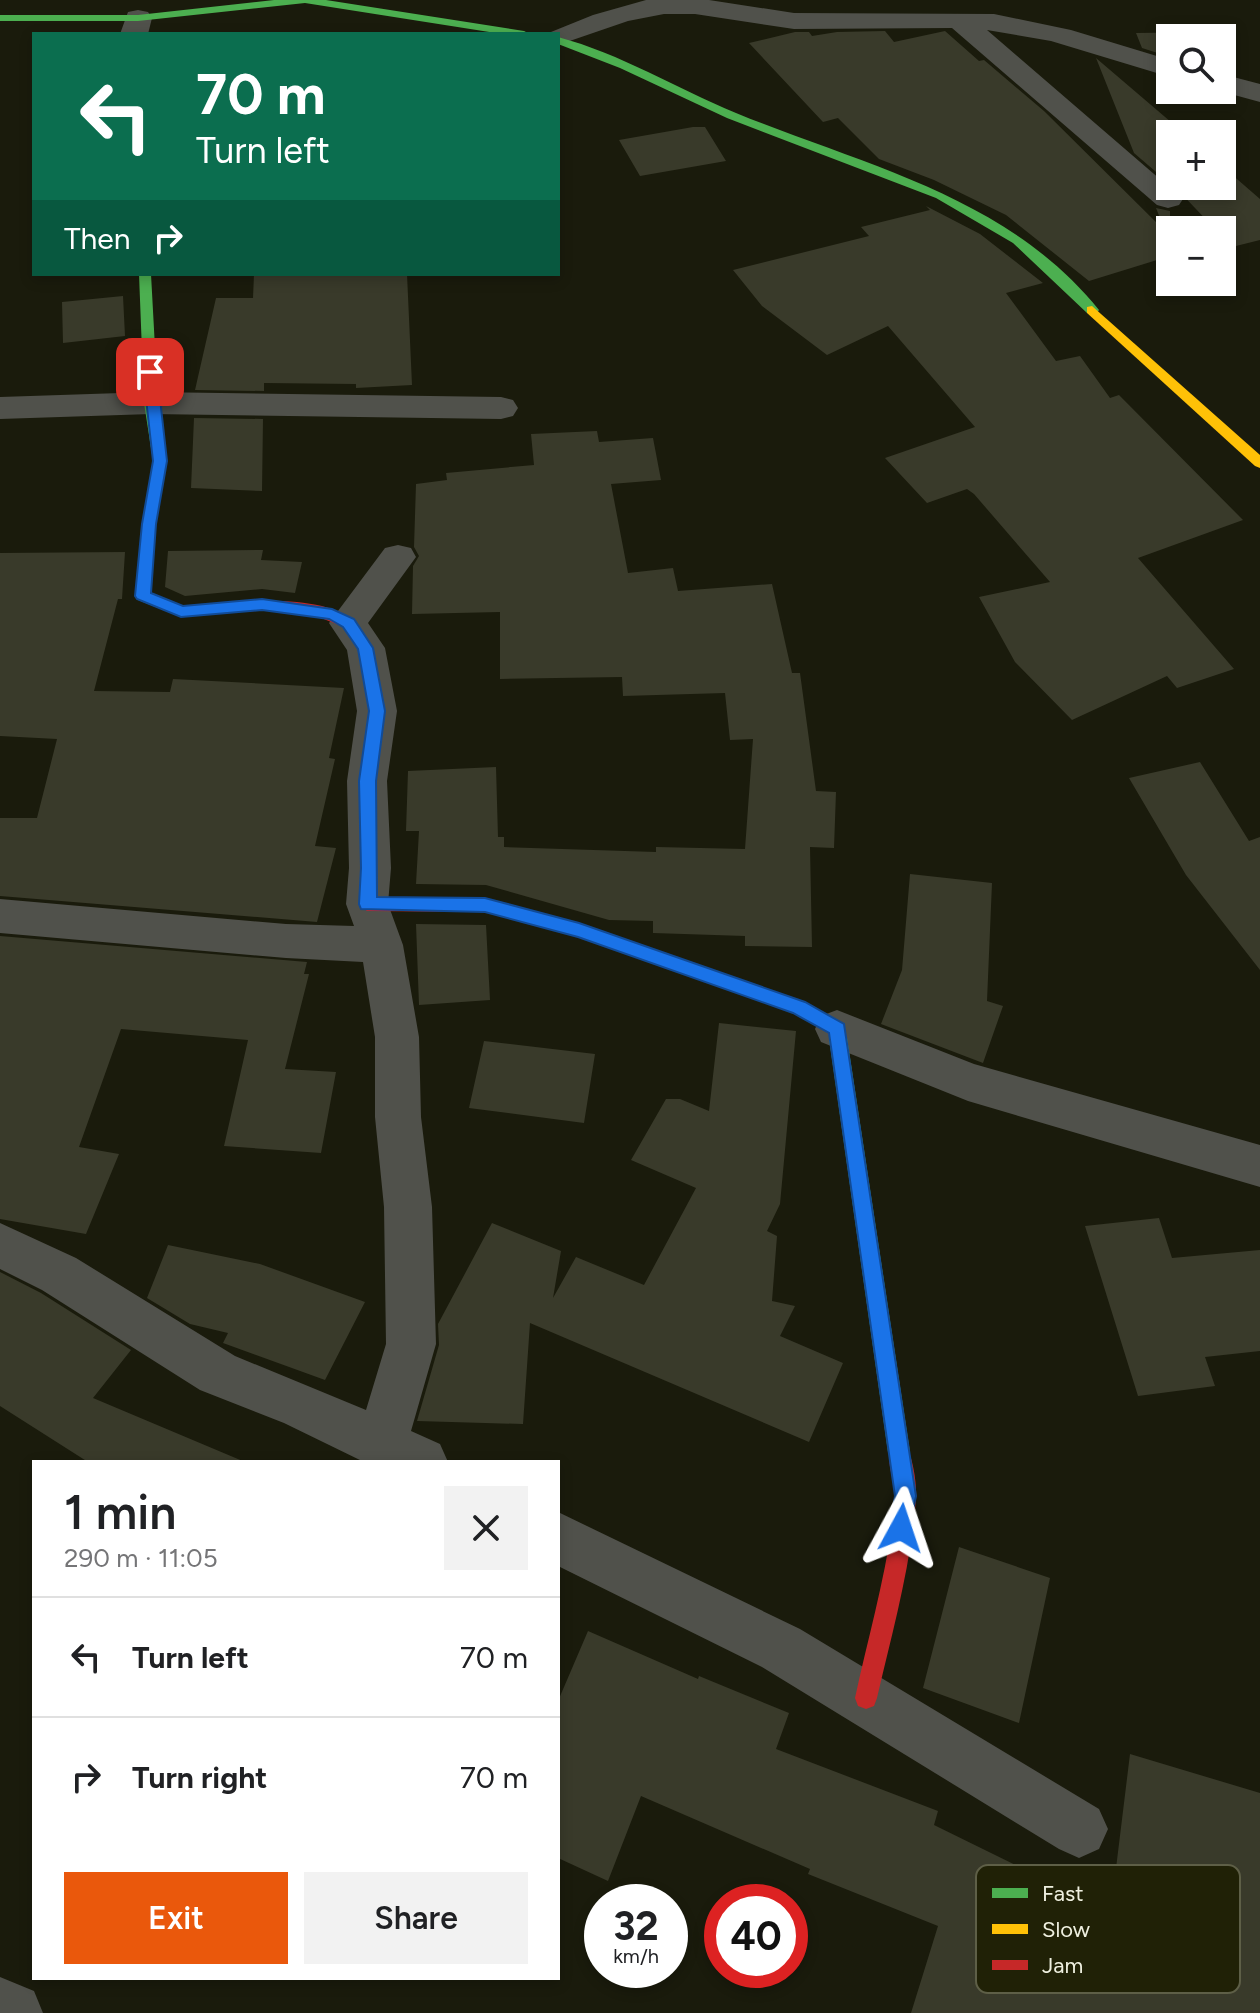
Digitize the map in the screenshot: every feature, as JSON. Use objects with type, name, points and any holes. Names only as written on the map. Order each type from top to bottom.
[{"type":"street","points":[[0,18],[136,26],[305,0],[511,32]]},
{"type":"street","points":[[560,37],[642,8],[747,6],[792,21],[959,20],[1061,25],[1156,63]]},
{"type":"street","points":[[959,20],[1156,189]]},
{"type":"street","points":[[560,39],[607,57],[701,103],[936,196],[995,225],[1040,259],[1260,463]]},
{"type":"street","points":[[1236,87],[1260,93]]},
{"type":"street","points":[[0,1245],[59,1274],[218,1373],[302,1406],[402,1453],[411,1344],[408,1207],[398,1117],[397,1037],[374,925],[367,781],[377,711],[366,648],[348,623],[332,614],[262,605],[181,612],[143,596],[149,524],[160,461],[151,403],[145,276]]},
{"type":"street","points":[[0,408],[151,403],[501,408]]},
{"type":"street","points":[[348,623],[398,557]]},
{"type":"street","points":[[0,916],[239,937],[374,925],[485,905],[579,930],[799,1007],[837,1029],[968,1082],[1260,1166]]},
{"type":"street","points":[[837,1029],[906,1496],[890,1590],[866,1698]]},
{"type":"street","points":[[560,1539],[767,1641],[1079,1829]]},
{"type":"street","points":[[0,2007],[12,2013]]},
{"type":"building","points":[[885,31],[894,42],[945,31],[1044,111],[1156,222],[1156,260],[1089,281],[1006,215],[934,180],[879,159],[838,118],[823,122],[749,43],[795,32],[809,32],[812,36]]},
{"type":"building","points":[[1136,33],[1156,33],[1156,52],[1142,48]]},
{"type":"building","points":[[1096,58],[1169,120],[1156,120],[1156,172],[1134,153]]},
{"type":"building","points":[[705,127],[726,161],[640,176],[619,140]]},
{"type":"building","points":[[1236,178],[1260,199],[1260,240],[1236,246],[1236,216],[1203,216],[1187,200],[1236,200]]},
{"type":"building","points":[[926,206],[980,234],[1043,283],[1006,293],[1056,361],[1080,356],[1110,398],[1119,395],[1243,520],[1138,558],[1234,669],[1177,688],[1167,676],[1072,720],[1015,662],[979,597],[1050,582],[974,494],[967,489],[927,503],[885,458],[975,427],[888,326],[827,355],[762,306],[733,270],[869,236],[861,227],[930,210]]},
{"type":"building","points":[[1156,208],[1170,211],[1170,216],[1159,216]]},
{"type":"building","points":[[254,276],[407,276],[412,385],[356,388],[356,384],[264,383],[264,391],[195,390],[216,298],[253,298]]},
{"type":"building","points":[[123,296],[125,336],[63,343],[62,302]]},
{"type":"building","points":[[194,418],[263,419],[262,491],[191,488]]},
{"type":"building","points":[[597,431],[599,442],[653,438],[661,480],[611,484],[628,573],[673,568],[678,591],[772,584],[792,673],[800,673],[816,791],[836,792],[834,848],[810,847],[812,947],[745,946],[745,936],[653,933],[653,921],[609,920],[486,885],[416,884],[419,831],[406,831],[408,771],[496,767],[498,837],[504,837],[504,847],[656,852],[656,847],[745,849],[753,739],[730,740],[725,693],[623,696],[622,677],[500,679],[500,612],[412,614],[413,566],[419,556],[414,547],[416,484],[447,480],[446,473],[534,465],[531,434]]},
{"type":"building","points":[[263,550],[261,560],[302,562],[295,593],[262,589],[185,596],[165,587],[168,551]]},
{"type":"building","points":[[125,552],[122,599],[118,599],[94,691],[170,692],[173,679],[344,688],[329,758],[335,759],[315,846],[336,848],[317,922],[0,896],[0,818],[37,818],[57,739],[0,736],[0,553]]},
{"type":"building","points":[[1200,762],[1249,841],[1260,837],[1260,970],[1186,875],[1129,778]]},
{"type":"building","points":[[910,874],[992,883],[987,1001],[1003,1006],[983,1063],[881,1024],[902,970]]},
{"type":"building","points":[[416,924],[486,925],[490,1000],[419,1005]]},
{"type":"building","points":[[0,936],[307,962],[304,974],[309,974],[285,1069],[336,1072],[321,1153],[224,1146],[248,1040],[121,1029],[79,1147],[119,1154],[86,1234],[0,1219]]},
{"type":"building","points":[[719,1023],[796,1031],[780,1204],[767,1231],[777,1236],[772,1301],[795,1306],[780,1336],[843,1363],[809,1442],[530,1323],[523,1424],[417,1421],[439,1345],[438,1324],[492,1223],[561,1251],[553,1298],[576,1257],[644,1285],[696,1188],[631,1160],[666,1099],[680,1099],[709,1111]]},
{"type":"building","points":[[484,1041],[595,1054],[584,1123],[469,1108]]},
{"type":"building","points":[[1159,1218],[1172,1258],[1260,1250],[1260,1351],[1205,1357],[1215,1386],[1138,1396],[1085,1226]]},
{"type":"building","points":[[168,1245],[260,1264],[365,1302],[325,1380],[223,1343],[228,1333],[190,1324],[147,1298]]},
{"type":"building","points":[[0,1272],[41,1293],[131,1350],[93,1398],[240,1460],[85,1460],[0,1406]]},
{"type":"building","points":[[959,1547],[1050,1578],[1019,1723],[923,1688]]},
{"type":"building","points":[[588,1631],[698,1679],[699,1676],[789,1713],[776,1749],[938,1811],[934,1825],[1015,1865],[976,1865],[976,1993],[1240,1993],[1240,1865],[1116,1865],[1130,1754],[1260,1793],[1260,2013],[911,2013],[938,1926],[808,1874],[810,1869],[641,1796],[608,1881],[560,1859],[560,1696]]},
{"type":"traffic: fast","points":[[0,18],[138,18],[305,0],[511,32]]},
{"type":"traffic: fast","points":[[560,41],[624,65],[731,115],[941,196],[1018,241],[1092,310]]},
{"type":"traffic: fast","points":[[145,276],[151,403],[160,461],[149,524],[143,596],[181,612],[187,611]]},
{"type":"traffic: fast","points":[[838,1038],[899,1452]]},
{"type":"traffic: slow","points":[[1092,310],[1260,463]]},
{"type":"traffic: jam","points":[[187,611],[248,606],[290,607],[330,615],[348,623]]},
{"type":"traffic: jam","points":[[367,904],[485,905],[579,930],[799,1007],[837,1029],[838,1038]]},
{"type":"traffic: jam","points":[[866,1698],[890,1590],[906,1496],[899,1452]]},
{"type":"route","points":[[150,372],[151,403],[160,461],[149,524],[143,596],[181,612],[262,605],[332,614],[348,623],[366,648],[377,711],[367,781],[370,868],[367,904],[485,905],[579,930],[799,1007],[837,1029],[906,1496],[901,1528]]}]
